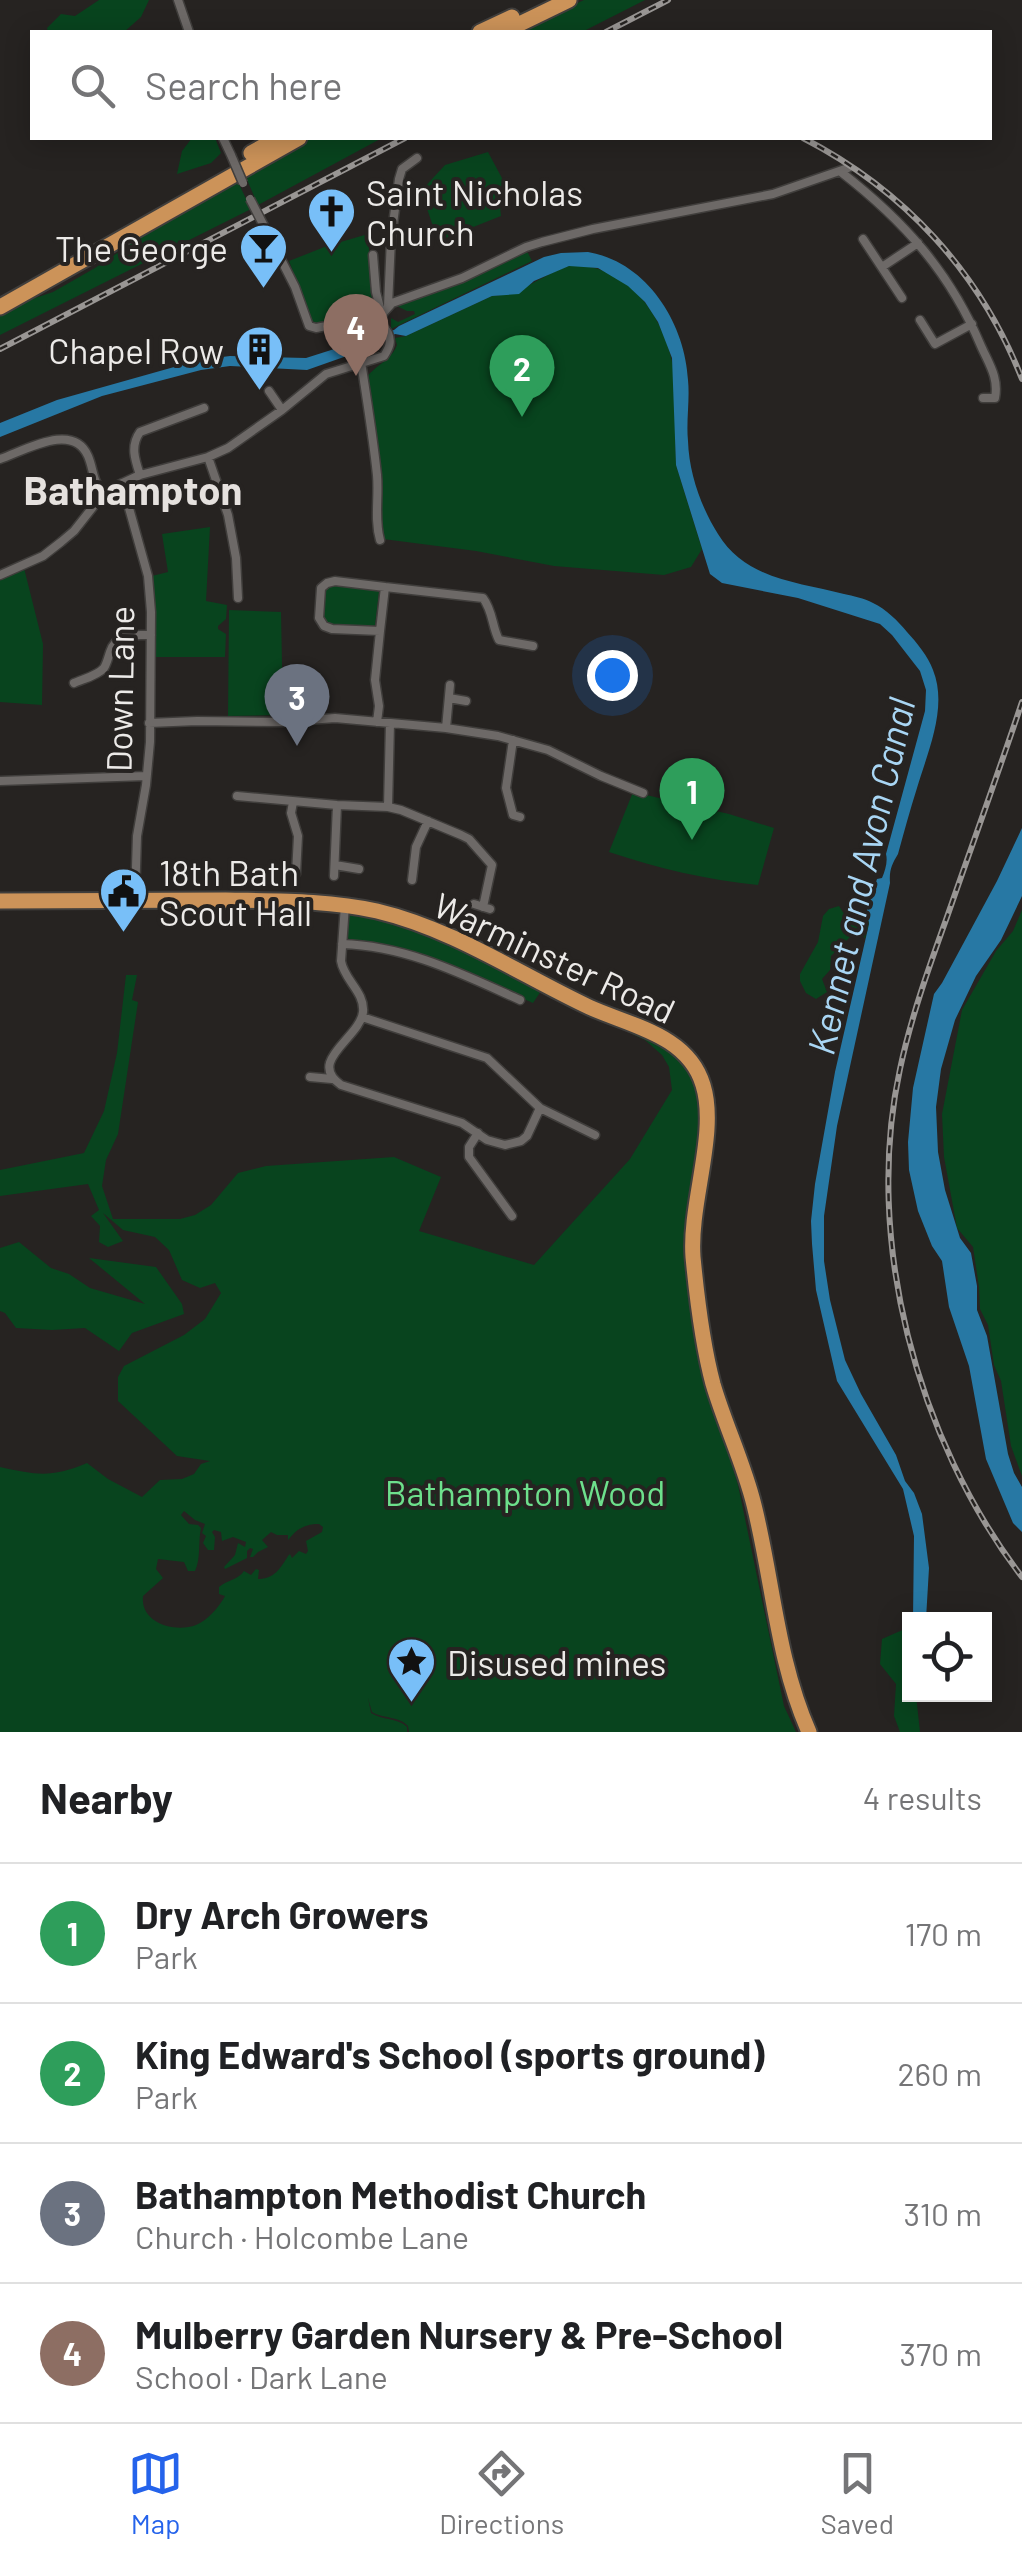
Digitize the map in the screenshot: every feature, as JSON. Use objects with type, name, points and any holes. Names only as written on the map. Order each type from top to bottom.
[{"type":"highway","points":[[484,30],[546,0]]},
{"type":"highway","points":[[507,30],[569,0]]},
{"type":"highway","points":[[0,296],[274,140]]},
{"type":"highway","points":[[0,307],[295,140]]},
{"type":"highway","name":"Warminster Road","points":[[0,902],[252,900],[344,905],[380,912],[492,955],[590,1007],[666,1040],[694,1064],[703,1083],[707,1111],[692,1241],[706,1352],[752,1496],[784,1662],[809,1732]]},
{"type":"street","points":[[178,0],[188,30]]},
{"type":"street","points":[[223,140],[295,286],[309,326],[381,322]]},
{"type":"street","points":[[381,322],[388,306],[399,179],[402,170],[416,158]]},
{"type":"street","points":[[388,306],[542,242],[593,228],[762,196],[844,170],[942,272],[972,324],[996,381],[995,398],[984,398]]},
{"type":"street","points":[[863,239],[902,298]]},
{"type":"street","points":[[882,267],[918,243]]},
{"type":"street","points":[[0,574],[42,556],[61,542],[104,493],[140,476],[208,458],[282,410],[326,374],[384,356],[390,338],[381,322],[373,255]]},
{"type":"street","points":[[920,320],[934,344],[972,324]]},
{"type":"street","points":[[362,362],[372,427],[380,540]]},
{"type":"street","points":[[269,391],[282,410]]},
{"type":"street","points":[[140,476],[134,450],[140,432],[204,408]]},
{"type":"street","points":[[0,460],[56,439],[69,440],[82,447],[89,457],[92,476],[104,493]]},
{"type":"street","points":[[208,458],[228,515],[238,598]]},
{"type":"street","name":"Down Lane","points":[[122,483],[148,576],[151,636],[150,724],[136,836],[136,900]]},
{"type":"street","points":[[380,631],[332,630],[324,626],[319,618],[321,588],[335,581],[482,598],[498,640],[533,646]]},
{"type":"street","points":[[377,722],[375,680],[385,587]]},
{"type":"street","points":[[74,684],[106,666],[118,638],[128,634],[151,636]]},
{"type":"street","points":[[446,728],[450,685]]},
{"type":"street","points":[[449,698],[466,701]]},
{"type":"street","points":[[150,724],[326,718],[446,728],[513,740],[558,754],[644,793]]},
{"type":"street","points":[[388,806],[390,723]]},
{"type":"street","points":[[500,811],[516,816],[506,788],[513,740]]},
{"type":"street","points":[[0,781],[146,776]]},
{"type":"street","points":[[243,800],[388,806],[469,839],[492,865],[482,907]]},
{"type":"street","points":[[293,802],[298,836],[294,854],[296,874]]},
{"type":"street","points":[[334,876],[338,806]]},
{"type":"street","points":[[409,873],[428,821]]},
{"type":"street","points":[[334,865],[358,870]]},
{"type":"street","points":[[332,1079],[331,1059],[362,1017],[362,1002],[342,970],[344,905]]},
{"type":"street","points":[[342,944],[369,945],[435,962],[520,1000]]},
{"type":"street","points":[[362,1017],[487,1058],[540,1108],[595,1134]]},
{"type":"street","points":[[310,1077],[332,1079],[462,1123],[487,1140],[505,1145],[526,1136],[540,1108]]},
{"type":"street","points":[[478,1134],[469,1147],[468,1157],[512,1216]]},
{"type":"green space","points":[[99,0],[149,0],[141,17],[126,30],[48,30],[61,14],[75,16]]},
{"type":"green space","points":[[584,0],[645,0],[586,30],[520,30]]},
{"type":"green space","points":[[190,140],[216,140],[221,153],[211,163],[177,174],[182,151]]},
{"type":"green space","points":[[307,140],[378,140],[258,205],[245,175]]},
{"type":"green space","points":[[488,152],[503,180],[499,197],[501,216],[438,241],[421,191],[445,165]]},
{"type":"green space","points":[[236,178],[251,209],[0,335],[0,315],[95,268]]},
{"type":"green space","points":[[368,234],[373,312],[363,318],[312,321],[289,261]]},
{"type":"green space","points":[[524,251],[532,261],[391,329],[391,318],[398,322],[415,314],[397,306],[481,274]]},
{"type":"green space","points":[[569,266],[597,269],[629,286],[651,311],[666,341],[674,372],[676,465],[702,549],[691,567],[664,575],[554,566],[383,539],[365,380],[394,350],[395,338]]},
{"type":"green space","points":[[210,527],[206,601],[227,605],[226,619],[218,626],[226,634],[225,657],[155,657],[152,576],[168,572],[162,534]]},
{"type":"green space","points":[[24,568],[43,644],[42,705],[0,702],[0,578]]},
{"type":"green space","points":[[328,585],[379,592],[375,625],[326,624],[323,599]]},
{"type":"green space","points":[[229,610],[281,612],[283,715],[228,716]]},
{"type":"green space","points":[[633,792],[774,828],[758,885],[682,873],[609,852]]},
{"type":"green space","points":[[839,906],[849,922],[858,924],[868,917],[869,924],[865,938],[853,934],[831,956],[830,970],[822,979],[827,992],[816,999],[806,993],[800,974],[818,942],[823,916]]},
{"type":"green space","points":[[1022,910],[1022,1476],[1011,1446],[988,1325],[980,1309],[973,1247],[957,1228],[944,1157],[942,1114],[962,1010],[996,951],[1013,931]]},
{"type":"green space","points":[[350,913],[425,933],[543,988],[533,1003],[435,960],[351,942],[346,935]]},
{"type":"green space","name":"Bathampton Wood","points":[[126,975],[137,975],[132,1000],[138,1002],[118,1134],[106,1160],[102,1186],[113,1219],[180,1219],[195,1215],[211,1205],[238,1173],[266,1166],[394,1157],[441,1177],[419,1231],[534,1265],[630,1159],[672,1090],[669,1067],[662,1055],[628,1030],[675,1052],[691,1070],[701,1116],[685,1242],[708,1385],[738,1485],[784,1706],[796,1732],[409,1732],[408,1726],[400,1721],[372,1712],[368,1698],[371,1713],[403,1724],[407,1732],[0,1732],[0,1467],[44,1474],[87,1463],[142,1497],[160,1480],[182,1479],[210,1461],[177,1456],[118,1401],[118,1377],[124,1366],[184,1335],[205,1319],[221,1293],[215,1283],[200,1288],[182,1280],[169,1250],[155,1237],[123,1230],[103,1213],[123,1241],[108,1247],[99,1242],[100,1226],[91,1216],[99,1210],[88,1184],[0,1196],[0,1170],[84,1153],[104,1111],[117,1053]],"holes":[[[184,1511],[205,1524],[203,1543],[208,1550],[214,1550],[214,1530],[221,1532],[222,1541],[233,1537],[246,1542],[245,1547],[238,1543],[225,1569],[247,1558],[250,1548],[253,1557],[268,1547],[262,1540],[271,1532],[288,1535],[288,1540],[305,1526],[323,1527],[322,1532],[306,1541],[306,1554],[299,1551],[292,1558],[290,1554],[272,1575],[258,1579],[259,1570],[251,1575],[244,1571],[219,1587],[219,1594],[225,1596],[200,1623],[178,1628],[160,1624],[147,1613],[143,1596],[163,1578],[156,1569],[158,1559],[184,1562],[188,1571],[195,1571],[201,1528],[189,1524],[181,1515]]]},
{"type":"green space","points":[[19,1242],[51,1268],[90,1288],[145,1304],[89,1258],[156,1267],[182,1304],[184,1314],[132,1333],[119,1351],[85,1328],[16,1328],[0,1311],[0,1248]]},
{"type":"green space","points":[[902,1630],[902,1702],[917,1702],[920,1732],[900,1732],[894,1716],[896,1684],[880,1664],[882,1639]]},
{"type":"water","points":[[588,252],[628,268],[645,282],[671,317],[685,359],[693,477],[706,513],[729,549],[757,570],[858,597],[883,609],[922,650],[937,684],[935,729],[891,871],[837,1126],[824,1216],[824,1261],[845,1360],[896,1455],[922,1514],[929,1568],[926,1612],[913,1612],[914,1536],[903,1489],[837,1381],[816,1290],[811,1221],[835,1072],[869,924],[867,910],[877,879],[882,878],[885,869],[925,711],[926,690],[920,671],[880,624],[798,598],[722,583],[710,574],[676,465],[672,358],[658,322],[645,302],[598,268],[569,266],[534,281],[519,294],[492,296],[406,336],[395,334],[375,346],[307,370],[230,366],[201,370],[102,396],[0,437],[0,423],[57,400],[199,360],[230,356],[306,358],[394,330],[544,257]]},
{"type":"water","points":[[1022,828],[1022,896],[955,1020],[941,1069],[936,1107],[945,1190],[960,1238],[971,1253],[977,1310],[987,1336],[1008,1454],[1022,1487],[1022,1532],[1013,1523],[986,1459],[969,1366],[949,1307],[942,1261],[918,1211],[909,1170],[908,1142],[913,1088],[934,994]]},
{"type":"railway","points":[[610,30],[668,0]]},
{"type":"railway","points":[[0,349],[401,140]]},
{"type":"railway","points":[[807,140],[874,183],[935,238],[984,304],[1022,379]]},
{"type":"railway","points":[[1022,702],[909,1030],[890,1134],[889,1201],[895,1268],[908,1335],[928,1401],[953,1464],[985,1523],[1022,1577]]},
{"type":"place","name":"Saint Nicholas Church","points":[[331,254]]},
{"type":"place","name":"The George","points":[[263,290]]},
{"type":"place","name":"Mulberry Garden Nursery & Pre-School","points":[[356,376]]},
{"type":"place","name":"Chapel Row","points":[[259,392]]},
{"type":"place","name":"King Edward's School (sports ground)","points":[[522,417]]},
{"type":"place","name":"Bathampton Methodist Church","points":[[297,746]]},
{"type":"place","name":"Dry Arch Growers","points":[[692,840]]},
{"type":"place","name":"18th Bath Scout Hall","points":[[124,934]]},
{"type":"place","name":"Disused mines","points":[[412,1704]]},
{"type":"district","name":"Bathampton","points":[[133,489]]},
{"type":"water label","name":"Kennet and Avon Canal","points":[[860,876]]}]
